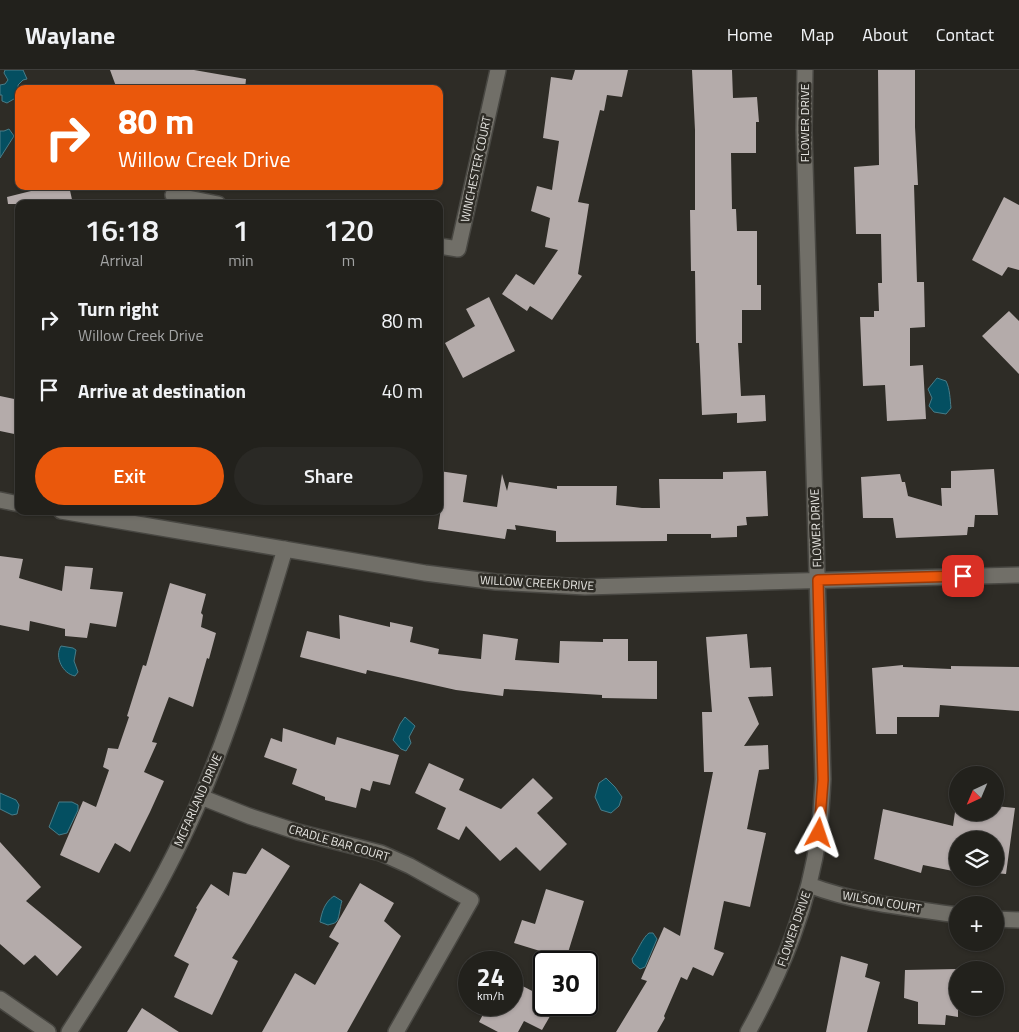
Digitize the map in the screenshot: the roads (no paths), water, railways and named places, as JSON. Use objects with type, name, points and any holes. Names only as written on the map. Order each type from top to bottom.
[{"type":"street","name":"WINCHESTER COURT","points":[[443,247],[458,249],[498,70]]},
{"type":"street","name":"FLOWER DRIVE","points":[[748,1032],[765,1001],[787,953],[809,885],[819,833],[823,780],[804,130],[805,70]]},
{"type":"street","points":[[173,195],[198,200]]},
{"type":"street","points":[[0,500],[15,503]]},
{"type":"street","name":"WILLOW CREEK DRIVE","points":[[85,515],[425,573],[496,582],[585,587],[1019,574]]},
{"type":"street","name":"MCFARLAND DRIVE","points":[[69,1032],[118,956],[153,896],[201,797],[229,727],[256,647],[285,549]]},
{"type":"street","name":"CRADLE BAR COURT","points":[[201,797],[249,816],[298,832],[381,853],[410,866],[471,900],[396,1032]]},
{"type":"street","name":"WILSON COURT","points":[[809,885],[829,893],[949,914]]},
{"type":"street","points":[[1004,919],[1019,920]]},
{"type":"street","points":[[0,999],[48,1032]]},
{"type":"water","points":[[5,70],[23,70],[27,79],[15,85],[15,98],[7,103],[2,101],[2,95],[0,95],[0,85],[5,84],[8,80],[4,73]]},
{"type":"water","points":[[9,129],[14,136],[0,158],[0,131]]},
{"type":"water","points":[[937,378],[946,381],[950,394],[951,408],[946,414],[934,412],[929,406],[932,398],[928,389]]},
{"type":"water","points":[[61,646],[76,650],[74,661],[78,672],[75,676],[63,669],[59,660]]},
{"type":"water","points":[[405,717],[415,726],[409,737],[411,743],[406,751],[401,749],[393,740]]},
{"type":"water","points":[[606,778],[622,797],[619,806],[611,813],[601,810],[595,797],[599,783]]},
{"type":"water","points":[[0,793],[16,800],[19,805],[17,814],[12,815],[0,809]]},
{"type":"water","points":[[59,802],[72,802],[78,805],[78,810],[67,833],[59,835],[49,827]]},
{"type":"water","points":[[334,896],[342,901],[339,916],[337,921],[328,925],[320,922],[326,904]]},
{"type":"water","points":[[649,933],[653,933],[657,939],[645,967],[640,969],[633,963],[632,959]]}]
